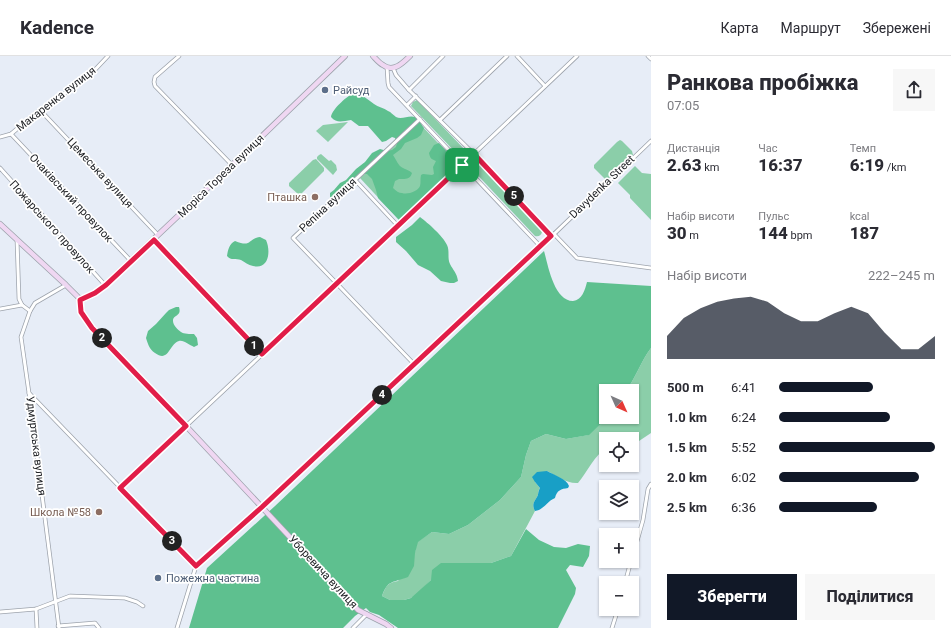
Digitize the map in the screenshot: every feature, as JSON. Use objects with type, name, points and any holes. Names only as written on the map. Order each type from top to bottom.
[{"type":"street","name":"Макаренка вулиця","points":[[0,137],[11,134],[37,112],[41,111],[91,74],[108,56]]},
{"type":"street","points":[[179,56],[155,77],[155,86],[232,165]]},
{"type":"street","name":"Моріса Тореза вулиця","points":[[80,300],[95,293],[106,285],[131,262],[345,56]]},
{"type":"street","points":[[373,56],[386,67],[393,68],[401,65],[410,56]]},
{"type":"street","points":[[409,90],[443,56]]},
{"type":"street","points":[[440,120],[507,56]]},
{"type":"street","points":[[517,56],[545,86]]},
{"type":"street","points":[[120,488],[577,56]]},
{"type":"street","points":[[648,56],[651,60]]},
{"type":"street","points":[[386,67],[389,87],[540,246]]},
{"type":"street","points":[[393,68],[396,75],[409,90],[577,258],[651,268]]},
{"type":"street","points":[[407,105],[416,96]]},
{"type":"street","name":"Цемеська вулиця","points":[[41,111],[158,235]]},
{"type":"street","name":"Репiна вулиця","points":[[414,364],[293,238],[420,119]]},
{"type":"street","name":"Очакiвський провулок","points":[[11,134],[131,262]]},
{"type":"street","name":"Davydenka Street","points":[[196,566],[262,507],[553,235],[651,141]]},
{"type":"street","name":"Пожарського провулок","points":[[0,168],[106,285]]},
{"type":"street","points":[[355,180],[398,226]]},
{"type":"street","points":[[0,224],[66,285],[80,300]]},
{"type":"street","points":[[17,240],[19,299],[22,305],[30,311]]},
{"type":"street","points":[[154,240],[262,354]]},
{"type":"street","name":"Удмуртська вулиця","points":[[58,627],[21,337],[33,305],[66,285]]},
{"type":"street","name":"Уборевича вулиця","points":[[80,300],[81,312],[92,328],[358,610],[392,628]]},
{"type":"street","points":[[0,309],[22,305]]},
{"type":"street","points":[[29,393],[196,566],[177,628]]},
{"type":"street","points":[[639,535],[648,489],[651,484]]},
{"type":"street","points":[[0,612],[36,609],[70,596],[125,598],[137,602],[143,606]]},
{"type":"street","points":[[36,609],[37,628]]},
{"type":"street","points":[[352,628],[367,614]]},
{"type":"street","points":[[612,628],[616,616]]},
{"type":"street","points":[[58,627],[95,623],[99,628]]},
{"type":"green space","points":[[356,92],[396,117],[416,118],[420,121],[424,128],[421,135],[405,143],[401,149],[393,155],[400,166],[412,173],[409,178],[395,181],[393,188],[396,191],[400,193],[412,192],[420,186],[421,175],[434,174],[433,167],[436,161],[431,158],[429,153],[434,145],[439,143],[459,165],[400,221],[378,198],[372,179],[367,174],[361,174],[355,177],[339,198],[332,199],[330,197],[330,193],[365,162],[372,153],[380,149],[387,151],[392,150],[396,147],[397,143],[395,138],[392,137],[382,142],[368,126],[359,126],[351,120],[336,121],[331,117],[334,110],[341,103]]},
{"type":"green space","points":[[417,100],[468,153],[469,156],[467,159],[462,159],[411,106],[413,102]]},
{"type":"green space","points":[[348,122],[328,142],[316,131],[323,125]]},
{"type":"green space","points":[[419,123],[459,165],[400,221],[360,178]]},
{"type":"green space","points":[[620,140],[632,151],[633,155],[609,178],[605,179],[594,168],[594,165]]},
{"type":"green space","points":[[321,154],[336,165],[337,170],[333,175],[317,159],[317,157]]},
{"type":"green space","points":[[316,159],[324,168],[324,171],[301,194],[298,194],[289,186],[289,183],[313,160]]},
{"type":"green space","points":[[475,160],[541,230],[542,232],[540,235],[535,236],[469,166],[471,162]]},
{"type":"green space","points":[[635,166],[642,173],[651,174],[651,220],[618,183]]},
{"type":"green space","points":[[420,217],[445,241],[448,247],[449,262],[458,281],[450,283],[441,281],[430,271],[418,265],[396,242],[396,237]]},
{"type":"green space","points":[[260,237],[266,240],[268,244],[267,259],[262,265],[253,266],[241,260],[227,256],[228,249],[233,242],[235,241],[244,244]]},
{"type":"green space","points":[[544,251],[553,281],[561,295],[566,299],[573,301],[579,299],[587,282],[651,286],[651,348],[630,384],[599,384],[599,424],[601,424],[589,435],[566,439],[546,434],[531,441],[521,477],[500,500],[468,525],[449,534],[432,532],[418,542],[414,566],[408,577],[389,584],[382,596],[390,600],[404,600],[411,598],[431,580],[432,570],[441,563],[491,563],[511,556],[526,529],[539,540],[554,547],[566,548],[578,544],[590,546],[589,556],[583,567],[570,565],[566,570],[576,588],[575,594],[558,628],[398,628],[379,615],[370,612],[366,608],[343,628],[189,628],[207,568],[275,506]]},
{"type":"green space","points":[[179,307],[180,310],[174,317],[173,323],[182,333],[194,334],[197,338],[198,345],[194,347],[185,342],[179,341],[163,356],[153,351],[146,338],[148,331],[169,310]]},
{"type":"green space","points":[[651,348],[651,433],[639,441],[639,432],[599,432],[599,454],[578,483],[566,481],[547,471],[535,482],[540,488],[533,504],[535,511],[511,556],[491,563],[474,564],[431,580],[414,597],[404,600],[390,600],[382,596],[387,586],[398,581],[415,552],[417,542],[432,532],[449,534],[468,525],[500,500],[521,477],[531,441],[546,434],[566,439],[588,435],[600,424],[639,424],[639,384],[630,384]]},
{"type":"water","points":[[547,471],[563,479],[569,486],[568,488],[560,490],[555,498],[541,509],[535,511],[533,504],[540,488],[532,477],[537,472]]},
{"type":"place","name":"Райсуд","points":[[325,90]]},
{"type":"place","name":"Пташка","points":[[315,197]]},
{"type":"place","name":"Школа №58","points":[[99,512]]},
{"type":"place","name":"Пожежна частина","points":[[158,578]]},
{"type":"route","points":[[474,154],[551,236],[262,507],[196,566],[120,488],[186,426],[92,328],[81,312],[80,300],[95,293],[106,285],[154,240],[262,354],[462,165],[474,154]]}]
